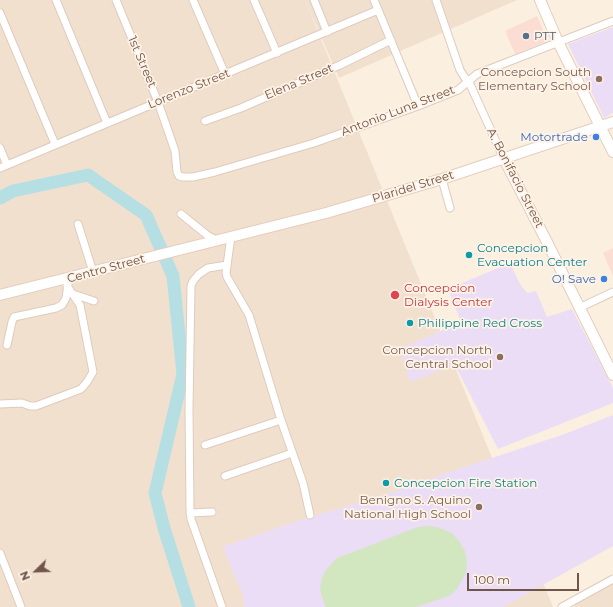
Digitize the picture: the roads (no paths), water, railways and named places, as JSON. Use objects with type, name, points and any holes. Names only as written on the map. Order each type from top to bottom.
[{"type":"street","points":[[56,0],[107,123]]},
{"type":"street","name":"1st Street","points":[[116,0],[158,102],[173,145],[177,172]]},
{"type":"street","points":[[193,0],[225,74]]},
{"type":"street","points":[[254,0],[277,53]]},
{"type":"street","points":[[314,0],[328,32]]},
{"type":"street","points":[[374,0],[418,106]]},
{"type":"street","name":"A. Bonifacio Street","points":[[436,0],[460,70],[468,80],[504,159],[613,375]]},
{"type":"street","points":[[540,0],[558,42],[613,152]]},
{"type":"street","name":"Lorenzo Street","points":[[0,168],[378,10]]},
{"type":"street","points":[[0,13],[55,144]]},
{"type":"street","name":"Antonio Luna Street","points":[[177,172],[179,176],[193,177],[314,143],[458,90],[464,86],[468,80],[477,74],[613,21]]},
{"type":"street","name":"Elena Street","points":[[205,121],[241,108],[333,68],[391,40]]},
{"type":"street","name":"Plaridel Street","points":[[213,241],[326,213],[442,179],[613,122]]},
{"type":"street","points":[[0,148],[7,165]]},
{"type":"street","points":[[442,179],[450,208]]},
{"type":"street","points":[[181,214],[213,241]]},
{"type":"street","points":[[78,224],[92,272]]},
{"type":"street","points":[[231,236],[226,273],[227,277],[249,315],[281,420],[304,483],[310,515]]},
{"type":"street","name":"Centro Street","points":[[0,295],[68,282],[92,272],[213,241]]},
{"type":"street","points":[[222,607],[193,528],[190,513],[188,409],[191,286],[199,274],[208,268],[227,265]]},
{"type":"street","points":[[0,404],[22,402],[30,406],[36,406],[81,390],[93,372],[80,305],[68,282]]},
{"type":"street","points":[[7,345],[14,318],[56,308],[62,305],[66,298],[68,282]]},
{"type":"street","points":[[580,308],[613,292]]},
{"type":"street","points":[[74,294],[94,301]]},
{"type":"street","points":[[204,445],[281,420]]},
{"type":"street","points":[[224,476],[292,453]]},
{"type":"street","points":[[190,513],[212,512]]},
{"type":"street","points":[[0,553],[21,607]]},
{"type":"street","points":[[562,607],[613,579]]},
{"type":"waterway","points":[[0,198],[13,191],[88,175],[146,215],[173,276],[183,374],[155,493],[164,528],[189,607]]},
{"type":"place","name":"PTT","points":[[526,36]]},
{"type":"place","name":"Concepcion South Elementary School","points":[[599,79]]},
{"type":"place","name":"Motortrade","points":[[596,137]]},
{"type":"place","name":"Concepcion Evacuation Center","points":[[469,255]]},
{"type":"place","name":"O! Save","points":[[604,279]]},
{"type":"place","name":"Concepcion Dialysis Center","points":[[395,295]]},
{"type":"place","name":"Philippine Red Cross","points":[[410,323]]},
{"type":"place","name":"Concepcion North Central School","points":[[500,357]]},
{"type":"place","name":"Concepcion Fire Station","points":[[386,483]]},
{"type":"place","name":"Benigno S. Aquino National High School","points":[[479,507]]}]
